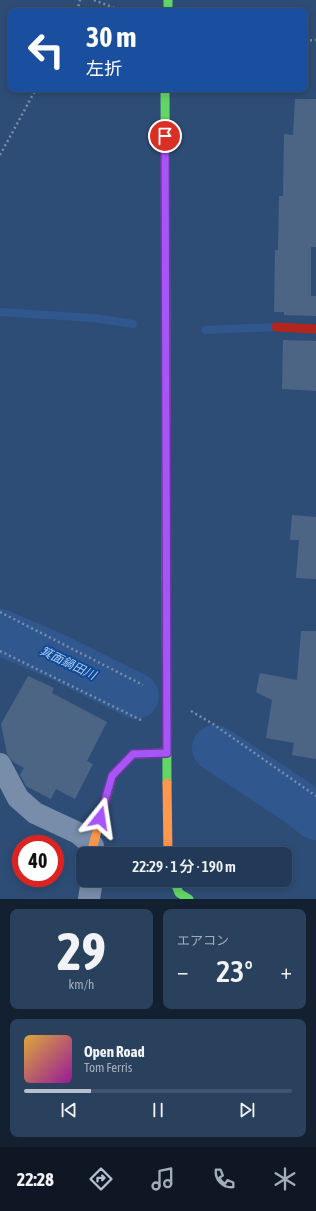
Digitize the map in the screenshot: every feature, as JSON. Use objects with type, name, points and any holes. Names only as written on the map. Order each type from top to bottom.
[{"type":"street","points":[[165,92],[168,847]]},
{"type":"street","points":[[276,327],[316,329]]},
{"type":"street","points":[[94,847],[112,776],[133,754],[167,753]]},
{"type":"street","points":[[0,764],[18,798],[35,812],[78,833],[90,847]]},
{"type":"street","points":[[89,899],[91,887]]},
{"type":"street","points":[[177,887],[179,893],[189,899]]},
{"type":"path","points":[[94,0],[114,8]]},
{"type":"path","points":[[0,155],[34,92]]},
{"type":"path","points":[[0,612],[167,697],[213,724],[316,796]]},
{"type":"path","points":[[0,652],[123,711]]},
{"type":"building","points":[[295,99],[316,99],[316,247],[311,247],[311,296],[316,296],[316,316],[284,315],[284,312],[274,312],[275,250],[278,250],[279,196],[283,196],[284,134],[293,135]]},
{"type":"building","points":[[283,340],[316,341],[316,391],[282,389]]},
{"type":"building","points":[[292,515],[316,517],[316,579],[296,578],[299,540],[290,540]]},
{"type":"building","points":[[301,631],[316,631],[316,759],[292,755],[294,743],[266,738],[272,700],[256,692],[260,673],[297,680]]},
{"type":"building","points":[[28,676],[54,688],[52,693],[107,722],[87,761],[93,764],[75,799],[56,789],[51,799],[26,786],[20,775],[24,768],[13,762],[7,754],[1,724]]},
{"type":"waterway","points":[[0,312],[94,318],[133,324]]},
{"type":"waterway","points":[[206,330],[276,327]]},
{"type":"waterway","name":"箕面鍋田川","points":[[0,632],[58,657],[136,696]]},
{"type":"waterway","name":"箕面鍋田川","points":[[215,748],[294,800],[316,817]]},
{"type":"traffic: fast","points":[[168,0],[168,8]]},
{"type":"traffic: fast","points":[[165,92],[166,390]]},
{"type":"traffic: fast","points":[[166,578],[167,783]]},
{"type":"traffic: fast","points":[[177,887],[179,893],[189,899]]},
{"type":"traffic: slow","points":[[166,390],[166,578]]},
{"type":"traffic: slow","points":[[93,846],[112,776],[133,754],[167,753]]},
{"type":"traffic: slow","points":[[167,783],[168,847]]},
{"type":"traffic: jam","points":[[276,327],[316,329]]},
{"type":"route","points":[[100,818],[112,776],[133,754],[167,753],[165,136]]}]
